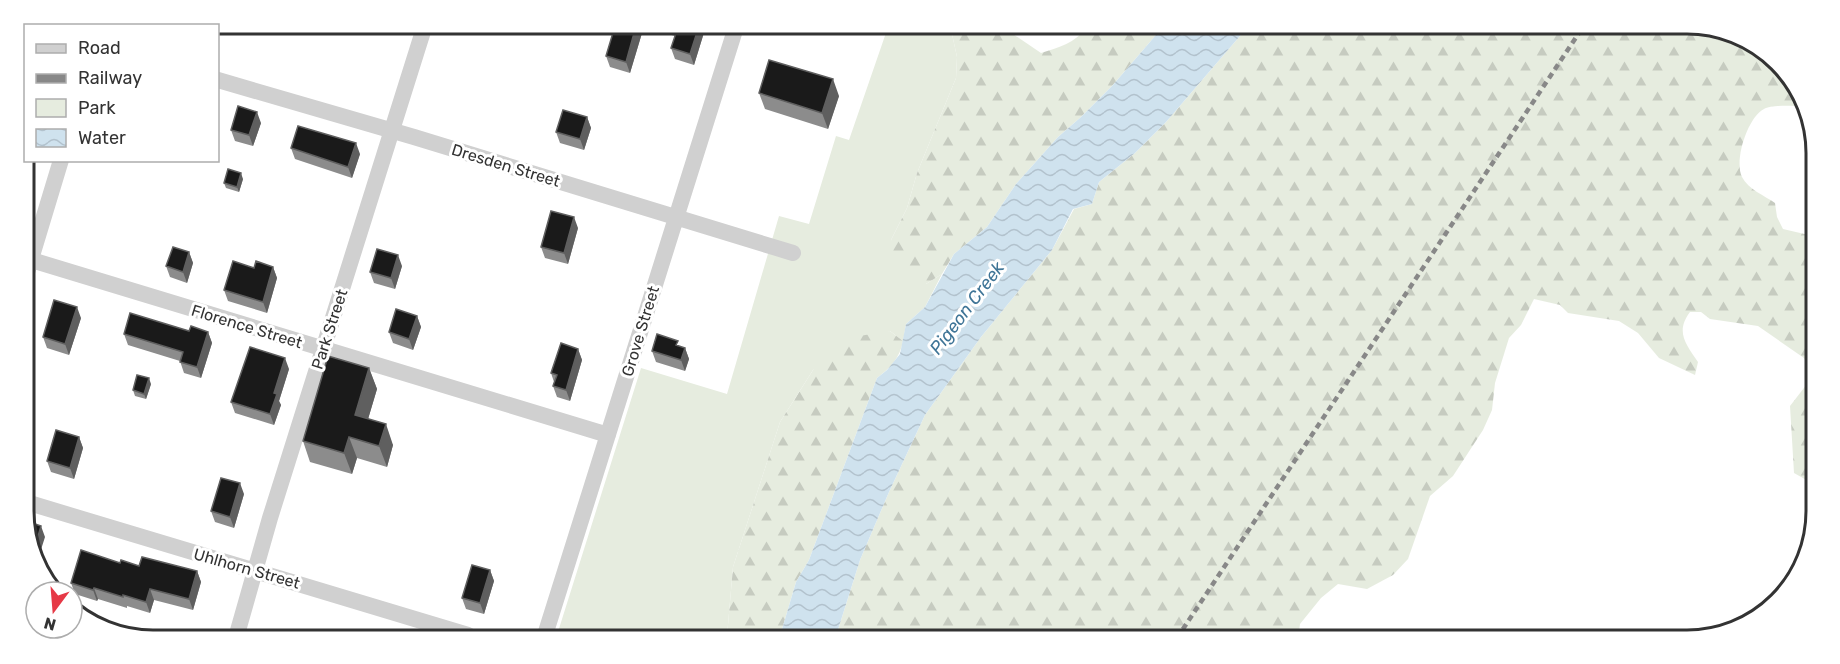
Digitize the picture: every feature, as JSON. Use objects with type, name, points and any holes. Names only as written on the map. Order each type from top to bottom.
[{"type":"street","name":"Park Street","points":[[238,630],[270,518],[422,34]]},
{"type":"street","name":"Grove Street","points":[[547,630],[734,34]]},
{"type":"street","name":"Dresden Street","points":[[219,80],[793,253]]},
{"type":"street","points":[[35,239],[60,162]]},
{"type":"street","name":"Florence Street","points":[[35,261],[608,435]]},
{"type":"street","name":"Uhlhorn Street","points":[[34,504],[451,630]]},
{"type":"green space","points":[[886,34],[952,34],[957,57],[956,78],[917,173],[907,208],[891,240],[926,284],[942,274],[925,307],[906,324],[903,341],[890,331],[813,370],[780,422],[733,567],[728,630],[559,630],[641,368],[727,394],[779,216],[809,224],[836,136],[849,140]]},
{"type":"green space","points":[[952,34],[1013,34],[1041,53],[1060,47],[1081,34],[1157,34],[1112,86],[1058,137],[1016,184],[987,227],[954,254],[942,274],[926,284],[915,285],[893,255],[891,240],[907,208],[917,173],[956,78],[957,57]]},
{"type":"green space","points":[[1242,34],[1687,34],[1725,41],[1753,55],[1765,64],[1785,87],[1795,107],[1772,107],[1758,114],[1747,130],[1741,151],[1740,170],[1748,185],[1775,203],[1777,217],[1783,229],[1806,234],[1806,361],[1758,326],[1710,319],[1701,312],[1690,312],[1683,326],[1683,332],[1686,344],[1698,362],[1695,375],[1659,358],[1638,333],[1619,321],[1568,313],[1560,305],[1534,299],[1521,325],[1509,338],[1495,383],[1492,410],[1483,430],[1453,476],[1430,496],[1408,559],[1393,575],[1367,589],[1338,584],[1321,598],[1300,624],[1299,629],[838,630],[860,560],[925,415],[981,337],[1052,250],[1074,209],[1092,204],[1099,182],[1135,153],[1166,122]]},
{"type":"green space","points":[[890,331],[903,341],[900,353],[894,362],[877,378],[809,560],[796,582],[782,630],[728,630],[733,567],[780,422],[813,370],[847,338]]},
{"type":"green space","points":[[1806,385],[1806,480],[1794,473],[1790,406]]},
{"type":"water","name":"Pigeon Creek","points":[[1157,34],[1242,34],[1166,122],[1135,153],[1099,182],[1092,204],[1073,209],[1052,250],[981,337],[925,415],[860,560],[838,630],[782,630],[796,582],[809,560],[877,378],[900,354],[906,324],[925,307],[954,254],[987,227],[1016,184],[1058,137],[1112,86]]},
{"type":"building","points":[[613,34],[634,34],[626,62],[606,56]]},
{"type":"building","points":[[676,34],[696,34],[690,54],[671,48]]},
{"type":"building","points":[[769,60],[833,79],[822,113],[759,93]]},
{"type":"building","points":[[238,106],[257,112],[249,135],[231,130]]},
{"type":"building","points":[[563,110],[587,117],[580,139],[556,132]]},
{"type":"building","points":[[298,126],[356,143],[348,167],[291,148]]},
{"type":"building","points":[[228,169],[241,173],[237,187],[224,183]]},
{"type":"building","points":[[551,211],[574,217],[564,253],[541,247]]},
{"type":"building","points":[[173,247],[189,252],[183,272],[166,266]]},
{"type":"building","points":[[377,249],[398,255],[391,278],[370,272]]},
{"type":"building","points":[[233,261],[254,268],[256,261],[273,267],[263,302],[224,290]]},
{"type":"building","points":[[54,300],[77,307],[65,344],[43,337]]},
{"type":"building","points":[[396,309],[417,316],[409,339],[389,332]]},
{"type":"building","points":[[130,313],[189,331],[191,326],[208,332],[197,367],[180,362],[183,352],[124,334]]},
{"type":"building","points":[[657,334],[678,341],[676,345],[685,348],[681,360],[652,351]]},
{"type":"building","points":[[561,343],[578,349],[566,390],[553,386],[557,375],[551,373]]},
{"type":"building","points":[[250,347],[285,358],[270,414],[231,402]]},
{"type":"building","points":[[328,356],[369,368],[355,415],[386,424],[379,446],[349,437],[344,453],[303,441]]},
{"type":"building","points":[[137,375],[149,378],[144,394],[133,390]]},
{"type":"building","points":[[56,430],[79,437],[70,468],[47,461]]},
{"type":"building","points":[[221,478],[240,483],[230,517],[211,511]]},
{"type":"building","points":[[36,524],[41,526],[38,537]]},
{"type":"building","points":[[81,550],[120,563],[121,560],[139,566],[142,557],[197,571],[189,599],[150,589],[146,602],[94,588],[93,590],[84,587],[84,580],[72,580]]},
{"type":"building","points":[[472,565],[490,570],[480,603],[462,598]]},
{"type":"railway","points":[[1183,629],[1578,34]]}]
